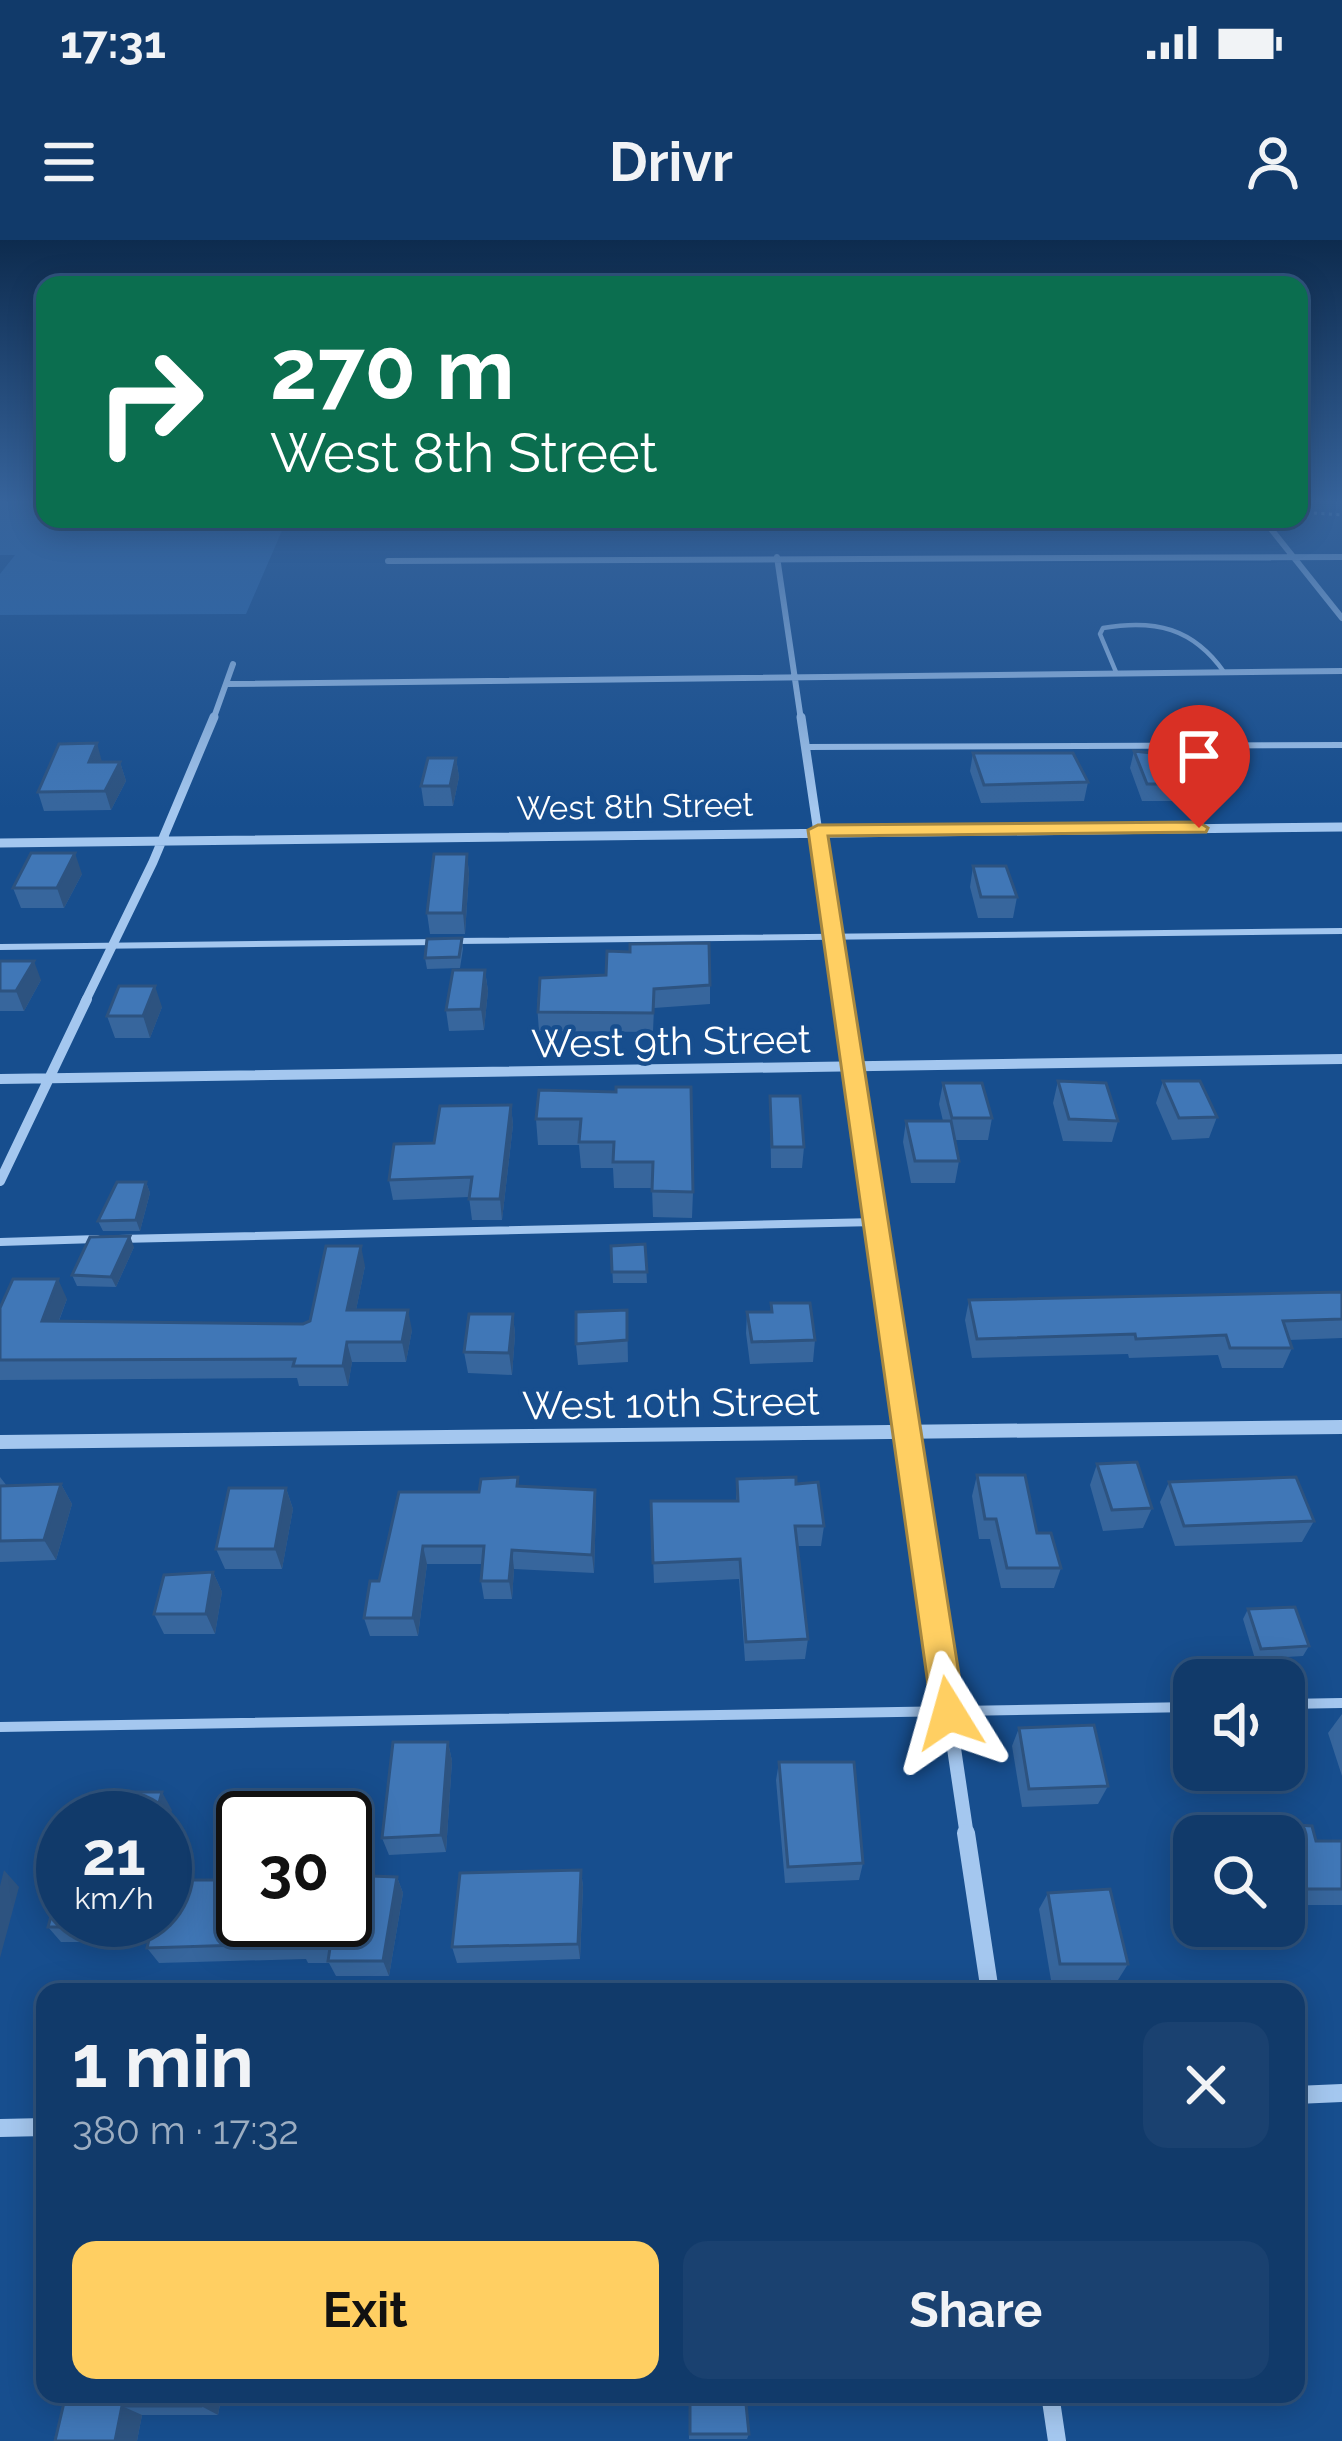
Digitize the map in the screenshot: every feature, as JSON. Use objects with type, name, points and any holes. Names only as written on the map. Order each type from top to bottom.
[{"type":"street","points":[[784,603],[990,1983]]},
{"type":"street","points":[[0,1181],[46,1078],[167,841],[233,664]]},
{"type":"street","points":[[226,684],[1342,671]]},
{"type":"street","name":"West 8th Street","points":[[0,843],[1342,827]]},
{"type":"street","name":"West 9th Street","points":[[0,1079],[1342,1059]]},
{"type":"street","name":"West 10th Street","points":[[0,1442],[1342,1426]]},
{"type":"street","points":[[1305,2095],[1342,2093]]},
{"type":"street","points":[[0,2128],[36,2127]]},
{"type":"street","points":[[1051,2403],[1057,2441]]},
{"type":"lane","points":[[1116,673],[1100,634],[1103,628],[1123,624],[1173,626],[1188,632],[1224,672]]},
{"type":"lane","points":[[805,747],[1342,746]]},
{"type":"lane","points":[[0,946],[1342,932]]},
{"type":"lane","points":[[0,1241],[876,1222]]},
{"type":"lane","points":[[1305,1704],[1342,1703]]},
{"type":"lane","points":[[0,1727],[1173,1708]]},
{"type":"shaded area","points":[[0,603],[251,603],[246,614],[0,615]]},
{"type":"building","points":[[97,743],[89,762],[120,762],[105,791],[38,792],[59,744]]},
{"type":"building","points":[[1134,751],[1187,757],[1201,784],[1147,784]]},
{"type":"building","points":[[973,753],[1073,753],[1088,782],[984,785]]},
{"type":"building","points":[[428,758],[456,758],[450,786],[421,786]]},
{"type":"building","points":[[31,853],[75,853],[57,888],[13,888]]},
{"type":"building","points":[[434,854],[467,854],[463,913],[427,913]]},
{"type":"building","points":[[973,866],[1006,866],[1017,897],[981,897]]},
{"type":"building","points":[[462,938],[459,957],[425,958],[427,939]]},
{"type":"building","points":[[709,943],[710,985],[654,989],[653,1013],[538,1012],[540,978],[606,975],[607,951],[630,952],[630,944]]},
{"type":"building","points":[[0,961],[34,961],[16,991],[0,991]]},
{"type":"building","points":[[453,970],[485,970],[481,1009],[446,1010]]},
{"type":"building","points":[[119,986],[155,986],[143,1016],[107,1016]]},
{"type":"building","points":[[1058,1081],[1106,1083],[1118,1121],[1069,1119]]},
{"type":"building","points":[[1163,1081],[1200,1081],[1217,1117],[1179,1118]]},
{"type":"building","points":[[943,1083],[982,1083],[992,1118],[952,1118]]},
{"type":"building","points":[[616,1087],[691,1087],[693,1192],[652,1191],[653,1162],[613,1162],[614,1142],[579,1142],[581,1119],[536,1119],[539,1090],[616,1092]]},
{"type":"building","points":[[770,1096],[800,1096],[804,1147],[772,1147]]},
{"type":"building","points":[[511,1105],[500,1199],[469,1199],[472,1177],[389,1180],[394,1144],[434,1143],[440,1106]]},
{"type":"building","points":[[906,1121],[951,1121],[959,1161],[915,1161]]},
{"type":"building","points":[[117,1182],[146,1182],[136,1220],[98,1221]]},
{"type":"building","points":[[130,1236],[111,1277],[72,1275],[90,1237]]},
{"type":"building","points":[[645,1244],[647,1272],[612,1272],[611,1246]]},
{"type":"building","points":[[326,1246],[361,1246],[347,1310],[408,1310],[402,1342],[347,1342],[343,1366],[293,1366],[295,1359],[0,1360],[0,1308],[13,1279],[58,1279],[42,1321],[303,1324],[310,1321]]},
{"type":"building","points":[[1342,1292],[1342,1319],[1283,1321],[1292,1348],[1230,1348],[1226,1335],[977,1339],[969,1300]]},
{"type":"building","points":[[771,1303],[810,1303],[815,1340],[752,1342],[747,1312],[772,1312]]},
{"type":"building","points":[[627,1310],[627,1340],[576,1344],[576,1312]]},
{"type":"building","points":[[469,1314],[513,1314],[509,1353],[464,1352]]},
{"type":"building","points":[[1137,1462],[1152,1508],[1112,1510],[1097,1464]]},
{"type":"building","points":[[977,1475],[1025,1475],[1037,1533],[1051,1533],[1061,1568],[1007,1568],[996,1519],[985,1519]]},
{"type":"building","points":[[518,1477],[517,1486],[595,1490],[592,1555],[512,1550],[509,1581],[481,1581],[484,1546],[423,1546],[413,1618],[364,1618],[370,1581],[379,1581],[399,1492],[479,1492],[481,1479]]},
{"type":"building","points":[[796,1477],[796,1484],[818,1482],[824,1526],[795,1526],[808,1639],[746,1642],[740,1559],[653,1563],[651,1501],[738,1501],[737,1479]]},
{"type":"building","points":[[1296,1477],[1314,1521],[1184,1526],[1169,1482]]},
{"type":"building","points":[[61,1484],[44,1540],[0,1541],[0,1486]]},
{"type":"building","points":[[229,1488],[286,1488],[275,1549],[216,1549]]},
{"type":"building","points":[[213,1572],[206,1614],[154,1614],[164,1575]]},
{"type":"building","points":[[1295,1607],[1309,1646],[1261,1649],[1248,1609]]},
{"type":"building","points":[[1094,1725],[1108,1786],[1029,1789],[1019,1728]]},
{"type":"building","points":[[393,1742],[448,1742],[441,1835],[382,1838]]},
{"type":"building","points":[[779,1762],[854,1762],[863,1863],[788,1867]]},
{"type":"building","points":[[1305,1826],[1312,1826],[1316,1841],[1342,1841],[1342,1889],[1305,1889]]},
{"type":"building","points":[[581,1870],[578,1944],[452,1947],[460,1873]]},
{"type":"building","points":[[372,1876],[397,1877],[383,1961],[328,1961],[330,1948],[300,1948],[372,1947]]},
{"type":"building","points":[[192,1880],[216,1880],[216,1946],[192,1947]]},
{"type":"building","points":[[1110,1889],[1128,1964],[1060,1964],[1048,1893]]},
{"type":"building","points":[[64,2403],[202,2403],[122,2406],[115,2441],[55,2441]]},
{"type":"building","points":[[690,2403],[746,2403],[749,2434],[690,2434]]},
{"type":"route","points":[[949,1713],[818,830],[1199,828]]}]
